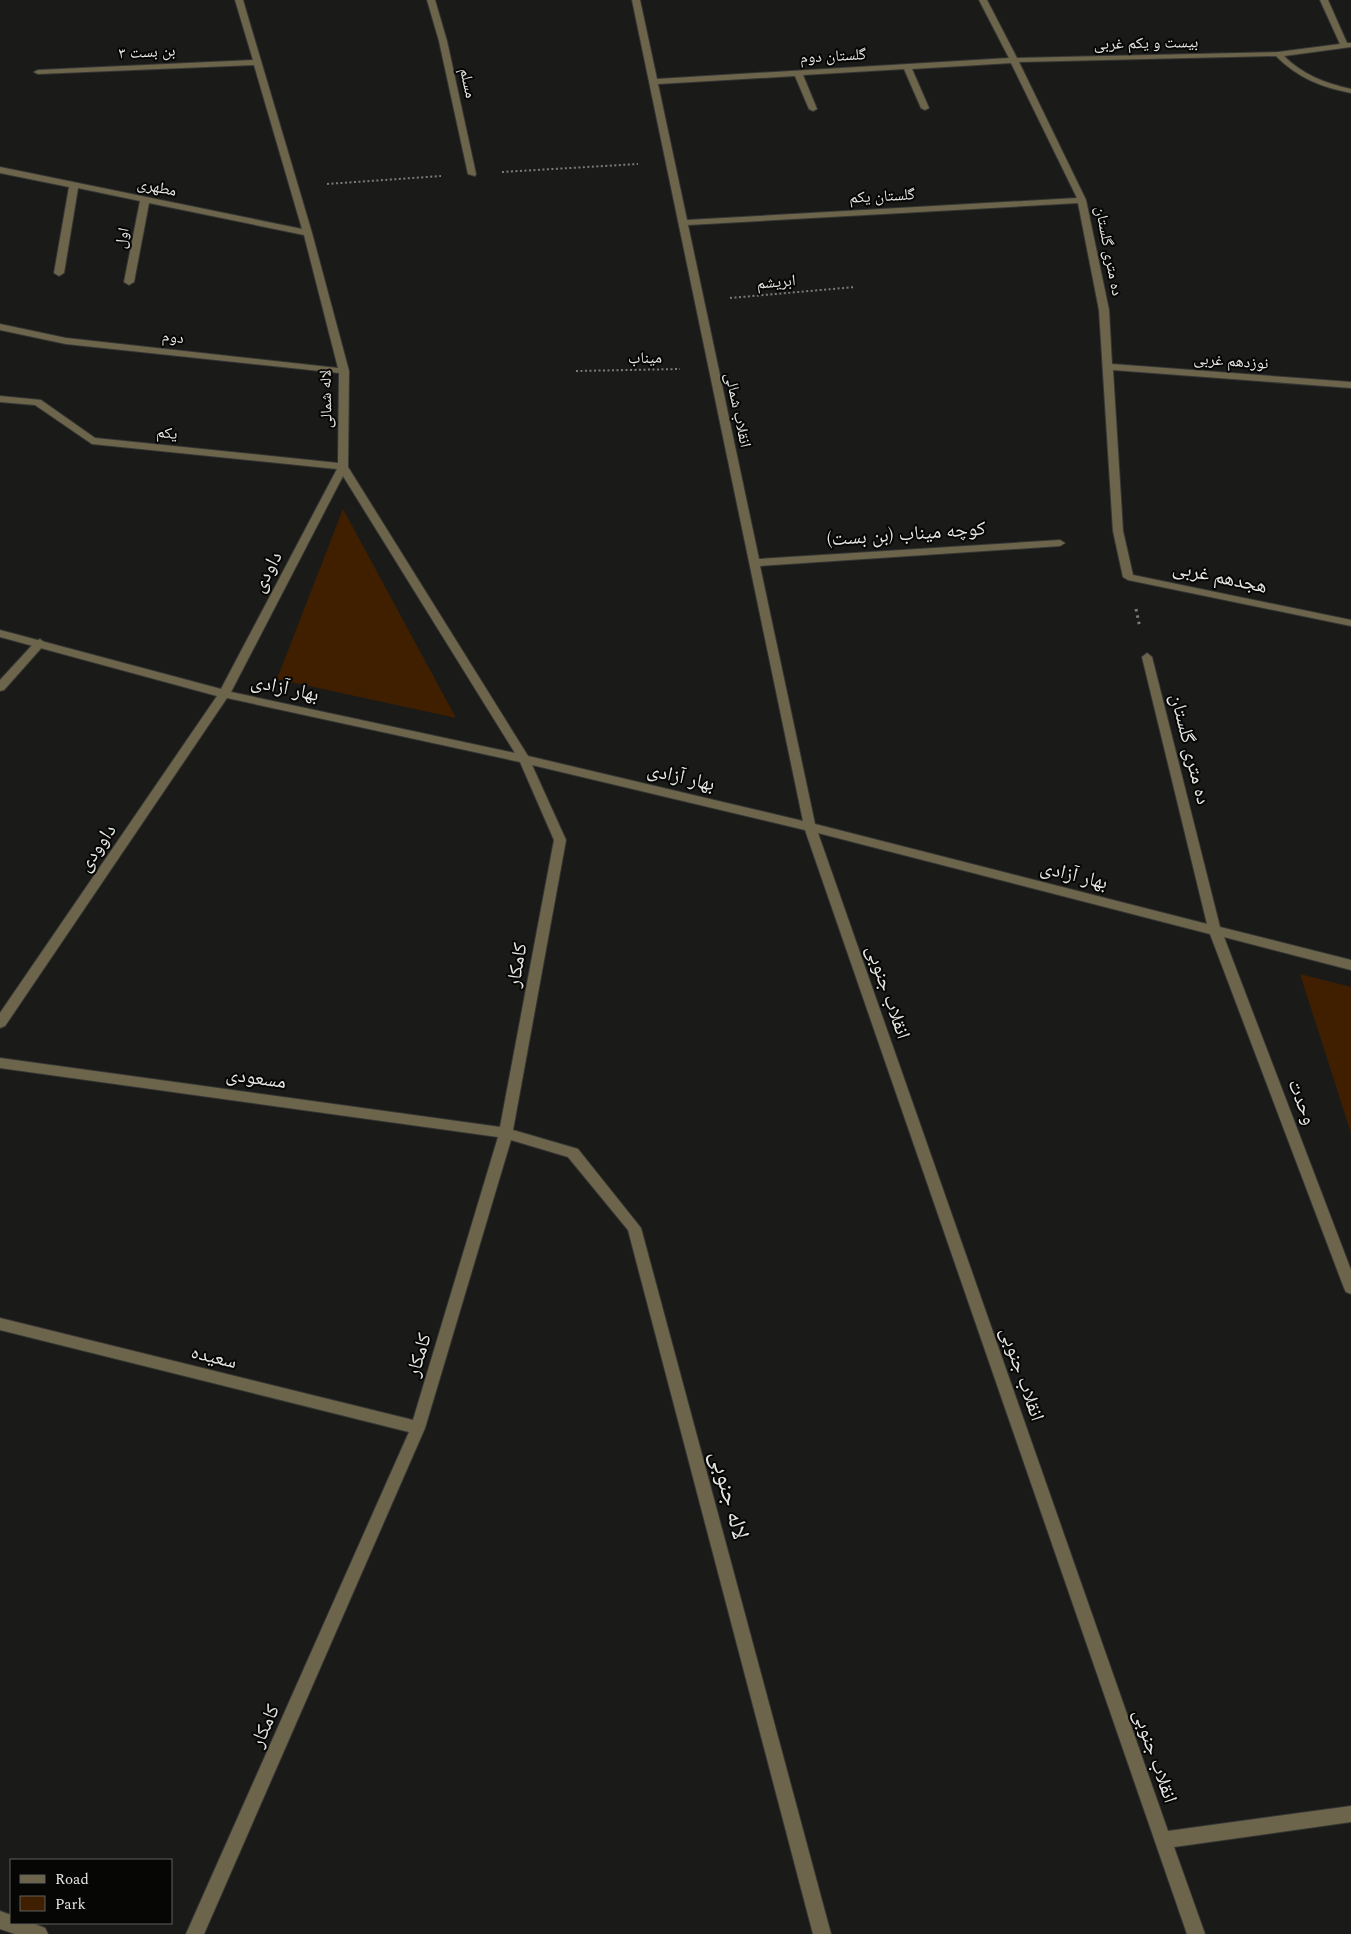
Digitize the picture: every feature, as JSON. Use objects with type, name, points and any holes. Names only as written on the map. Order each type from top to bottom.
[{"type":"street","name":"لاله شمالی","points":[[238,0],[308,233],[344,371],[343,467]]},
{"type":"street","name":"مسلم","points":[[431,0],[443,41],[472,174]]},
{"type":"street","name":"انقلاب شمالی","points":[[636,0],[810,827]]},
{"type":"street","name":"ده متری گلستان","points":[[983,0],[1082,200],[1104,310],[1118,531],[1128,577]]},
{"type":"street","points":[[1324,0],[1347,45]]},
{"type":"street","name":"بیست و یکم غربی","points":[[1014,60],[1278,54],[1347,45]]},
{"type":"street","points":[[1278,54],[1294,69],[1312,80],[1324,86],[1351,91]]},
{"type":"street","name":"گلستان دوم","points":[[653,82],[1014,60]]},
{"type":"street","name":"بن بست ۳","points":[[38,72],[257,62]]},
{"type":"street","points":[[907,66],[925,108]]},
{"type":"street","points":[[798,73],[813,109]]},
{"type":"street","name":"مطهری","points":[[0,170],[308,233]]},
{"type":"street","points":[[59,273],[74,185]]},
{"type":"street","name":"اول","points":[[129,282],[145,200]]},
{"type":"street","name":"گلستان یکم","points":[[683,223],[1082,200]]},
{"type":"street","name":"دوم","points":[[0,327],[66,341],[344,371]]},
{"type":"street","name":"نوزدهم غربی","points":[[1109,367],[1351,385]]},
{"type":"street","name":"یکم","points":[[0,399],[38,402],[92,441],[343,467]]},
{"type":"street","points":[[343,467],[524,759]]},
{"type":"street","name":"داودی","points":[[224,694],[343,467]]},
{"type":"street","name":"کوچه میناب (بن بست)","points":[[754,563],[1060,543]]},
{"type":"street","name":"هجدهم غربی","points":[[1128,577],[1351,623]]},
{"type":"street","name":"بهار آزادی","points":[[0,632],[224,694],[524,759],[810,827],[1351,965]]},
{"type":"street","points":[[0,688],[40,643]]},
{"type":"street","name":"ده متری گلستان","points":[[1147,657],[1215,930]]},
{"type":"street","name":"داوودی","points":[[0,1023],[224,694]]},
{"type":"street","name":"کامکار","points":[[195,1934],[418,1428],[506,1134],[560,840],[524,759]]},
{"type":"street","name":"انقلاب جنوبی","points":[[810,827],[1196,1934]]},
{"type":"street","name":"وحدت","points":[[1215,930],[1351,1288]]},
{"type":"street","name":"مسعودی","points":[[0,1063],[506,1134]]},
{"type":"street","name":"لاله جنوبی","points":[[506,1134],[573,1153],[634,1228],[822,1934]]},
{"type":"street","name":"سعیده","points":[[0,1324],[418,1428]]},
{"type":"street","points":[[1163,1840],[1351,1814]]},
{"type":"street","points":[[11,1924],[39,1934]]},
{"type":"path","name":"ابریشم","points":[[700,300],[855,286]]},
{"type":"path","name":"میناب","points":[[576,371],[714,369]]},
{"type":"path","points":[[1128,577],[1147,657]]},
{"type":"green space","points":[[343,509],[456,718],[277,679]]},
{"type":"green space","points":[[1300,974],[1351,987],[1351,1133]]}]
